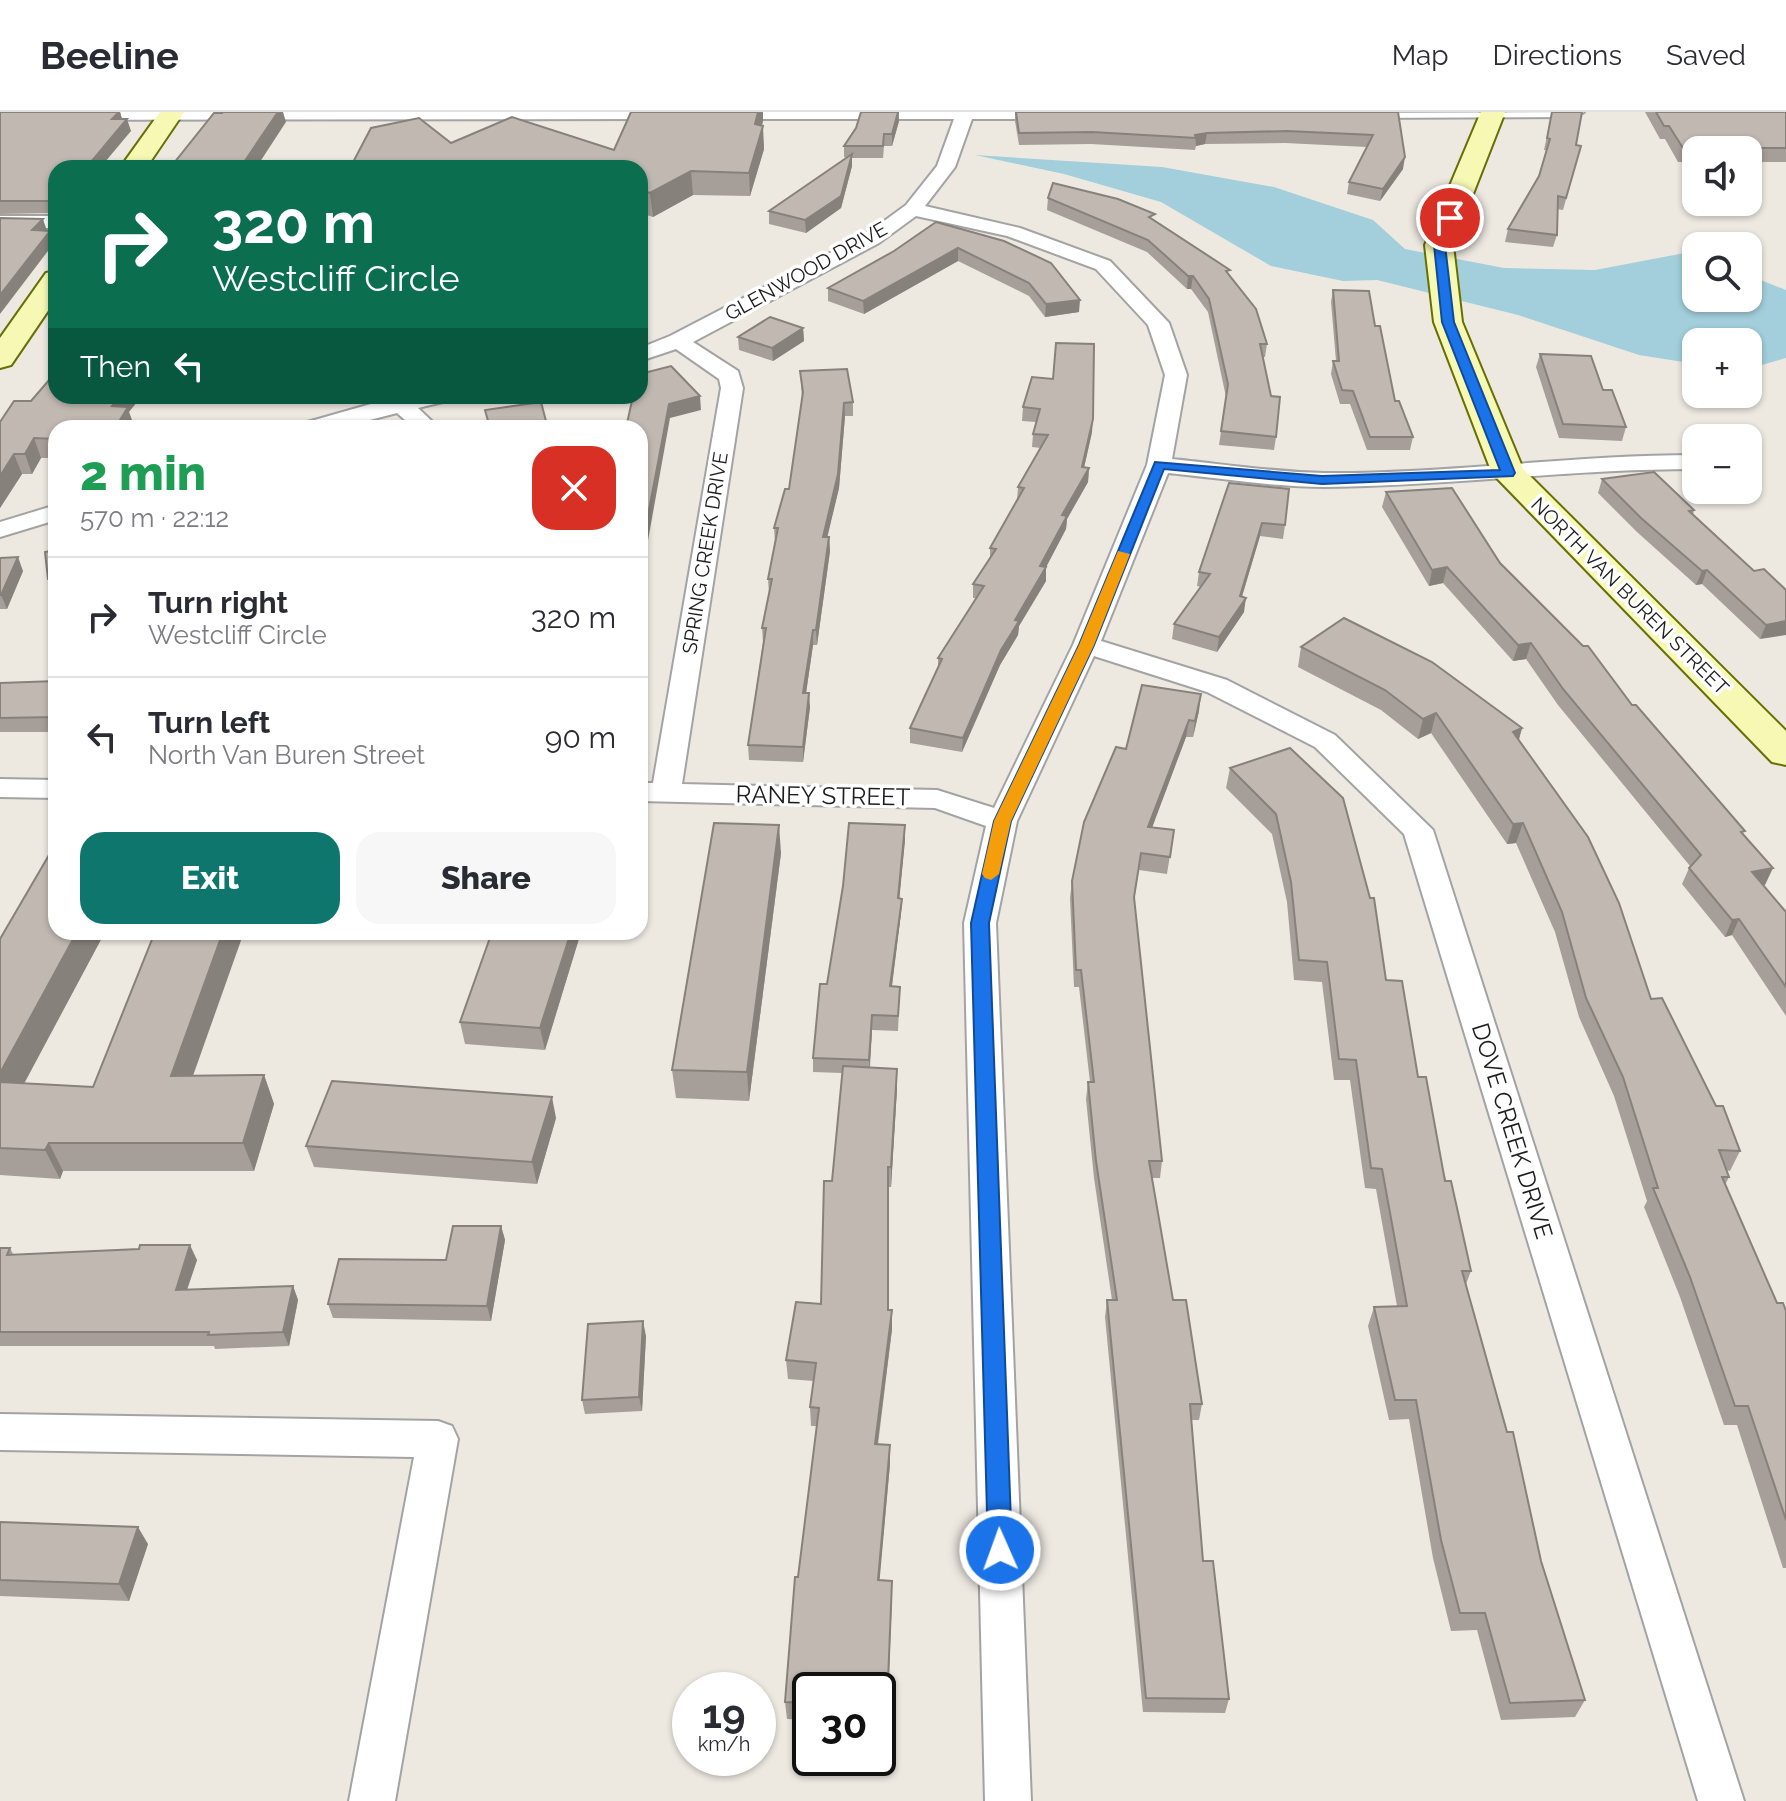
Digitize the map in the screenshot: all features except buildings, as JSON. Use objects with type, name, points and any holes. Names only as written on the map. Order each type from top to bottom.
[{"type":"street","name":"NORTH VAN BUREN STREET","points":[[1494,112],[1439,245],[1448,322],[1508,473],[1786,753]]},
{"type":"street","points":[[1338,113],[1575,112]]},
{"type":"street","points":[[139,160],[172,113]]},
{"type":"street","points":[[0,115],[1074,113]]},
{"type":"street","name":"GLENWOOD DRIVE","points":[[648,352],[678,341],[872,239],[913,209],[946,167],[965,114]]},
{"type":"street","points":[[913,209],[1013,232],[1103,265],[1158,323],[1176,375],[1159,465],[1086,645],[1002,821],[980,923],[1008,1801]]},
{"type":"street","points":[[0,222],[48,222]]},
{"type":"street","points":[[0,359],[48,290]]},
{"type":"street","name":"SPRING CREEK DRIVE","points":[[653,792],[732,388],[730,376],[678,341]]},
{"type":"street","points":[[340,420],[396,404]]},
{"type":"street","points":[[400,404],[419,420]]},
{"type":"street","points":[[1159,465],[1322,480],[1508,473],[1606,462],[1682,462]]},
{"type":"street","points":[[0,530],[48,515]]},
{"type":"street","name":"DOVE CREEK DRIVE","points":[[1086,645],[1217,686],[1325,741],[1418,830],[1721,1801]]},
{"type":"street","points":[[0,788],[48,789]]},
{"type":"street","name":"RANEY STREET","points":[[653,792],[937,799],[1002,821]]},
{"type":"street","points":[[0,1432],[438,1439],[372,1801]]},
{"type":"water","points":[[975,155],[1162,167],[1274,187],[1373,220],[1405,249],[1504,268],[1595,270],[1682,254],[1682,312],[1762,312],[1762,281],[1786,290],[1786,358],[1762,365],[1762,328],[1682,328],[1682,362],[1639,355],[1518,315],[1377,280],[1343,281],[1271,266],[1161,202],[1064,174]]},
{"type":"slow traffic","points":[[991,874],[1002,821],[1086,645],[1123,554]]},
{"type":"route","points":[[1000,1550],[980,923],[1002,821],[1086,645],[1159,465],[1322,480],[1508,473],[1448,322],[1439,245],[1450,218]]}]
